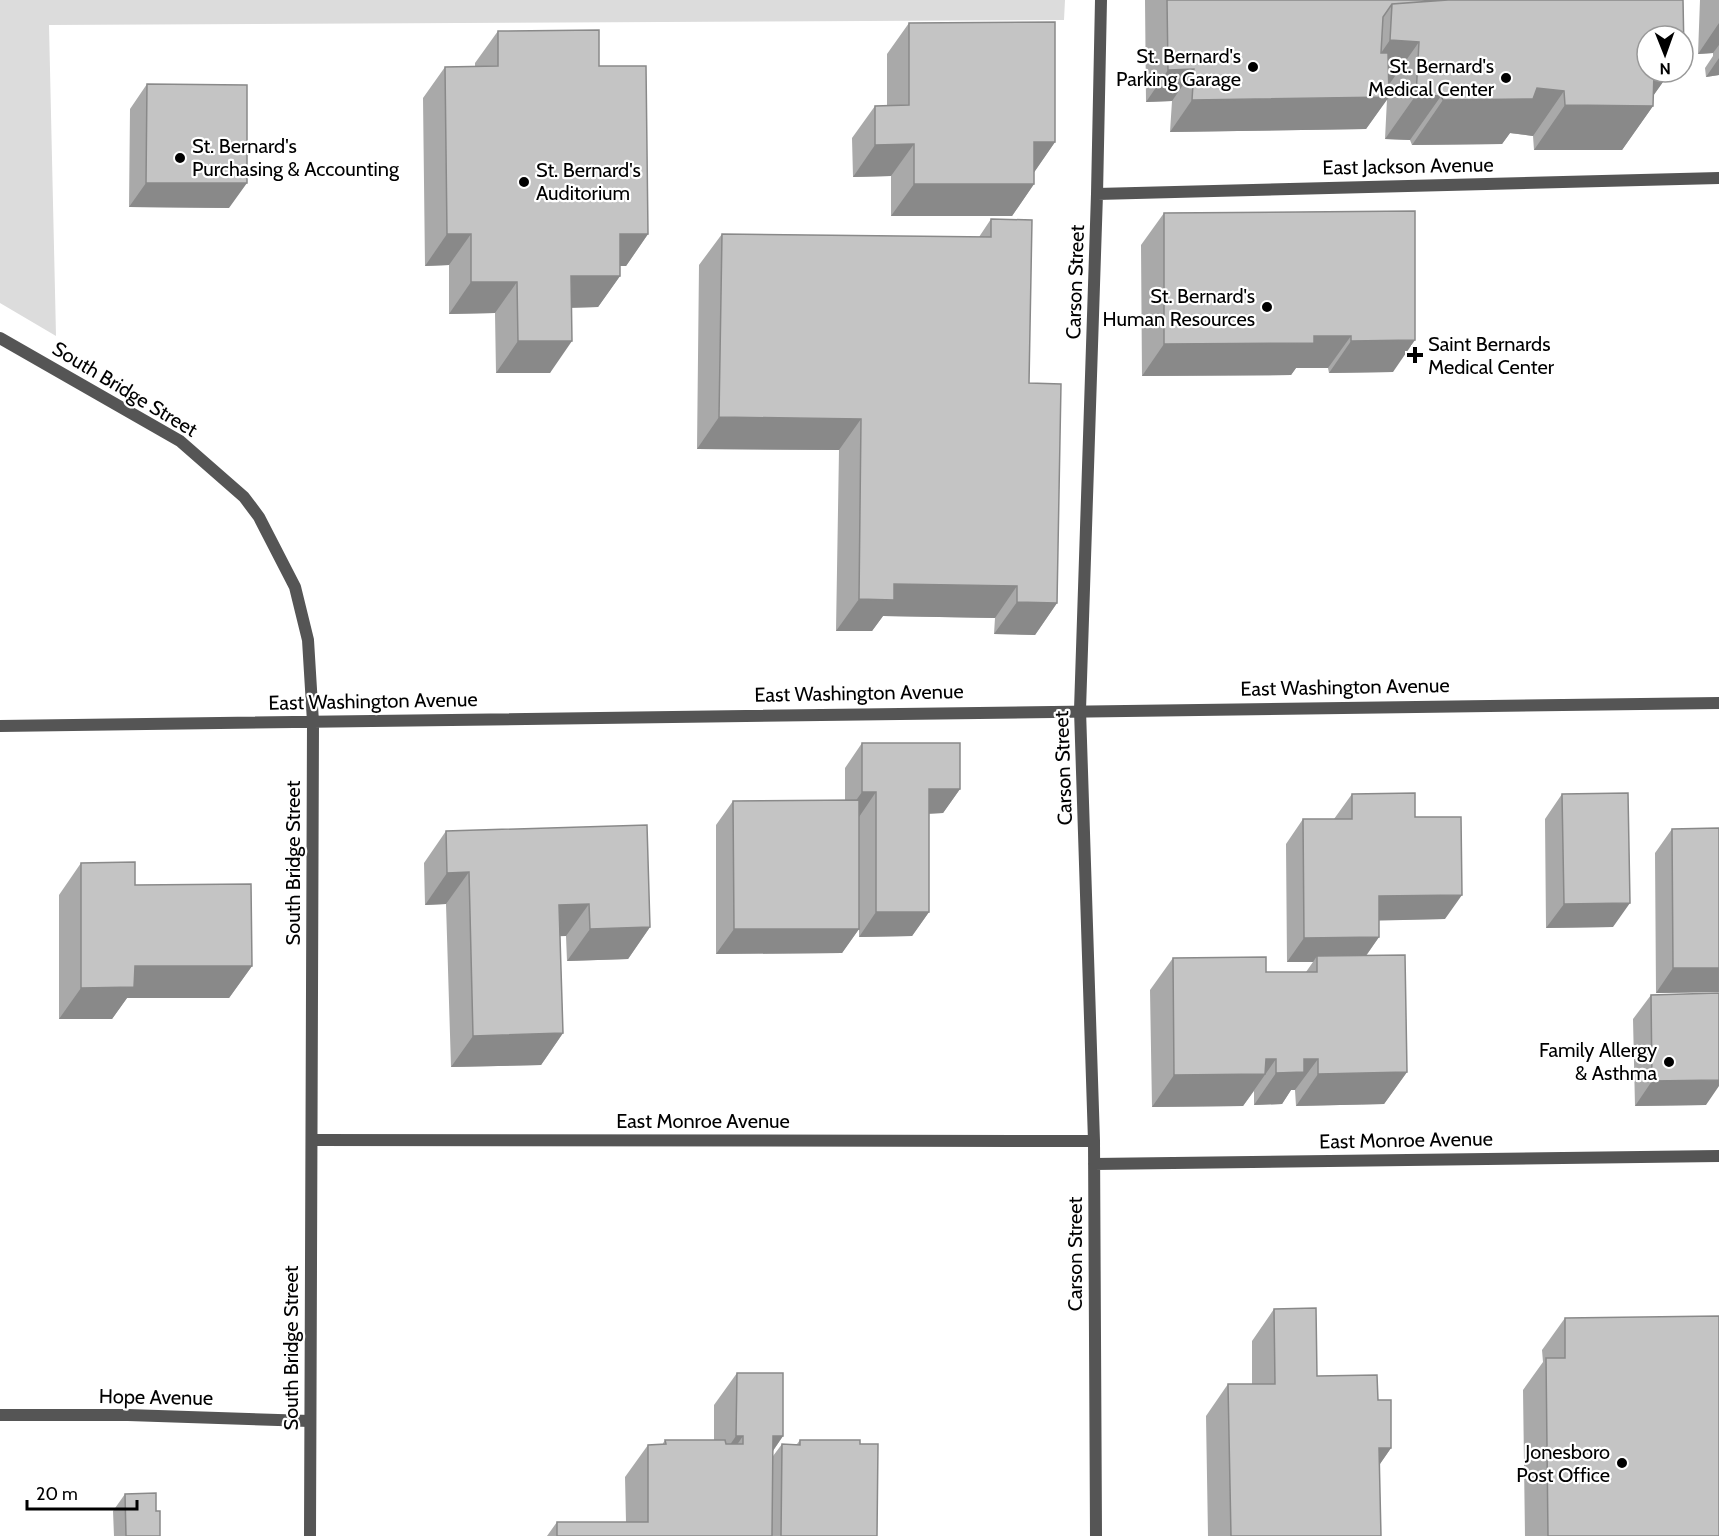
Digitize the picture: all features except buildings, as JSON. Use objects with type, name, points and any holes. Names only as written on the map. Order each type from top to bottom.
[{"type":"street","name":"Carson Street","points":[[1096,1536],[1094,1141],[1080,710],[1101,0]]},
{"type":"street","name":"East Jackson Avenue","points":[[1097,194],[1719,178]]},
{"type":"street","name":"South Bridge Street","points":[[0,338],[180,441],[244,497],[259,517],[294,587],[308,640],[313,722],[310,1536]]},
{"type":"street","name":"East Washington Avenue","points":[[0,726],[1719,703]]},
{"type":"street","name":"East Monroe Avenue","points":[[313,1140],[1094,1141]]},
{"type":"street","name":"East Monroe Avenue","points":[[1094,1164],[1719,1156]]},
{"type":"street","name":"Hope Avenue","points":[[0,1415],[129,1415],[310,1421]]},
{"type":"shaded area","points":[[0,0],[1065,0],[1064,20],[49,25],[56,336],[0,303]]},
{"type":"place","name":"St. Bernard's Parking Garage","points":[[1253,67]]},
{"type":"place","name":"St. Bernard's Medical Center","points":[[1506,78]]},
{"type":"place","name":"St. Bernard's Purchasing & Accounting","points":[[180,158]]},
{"type":"place","name":"St. Bernard's Auditorium","points":[[524,182]]},
{"type":"place","name":"St. Bernard's Human Resources","points":[[1267,307]]},
{"type":"place","name":"Saint Bernards Medical Center","points":[[1415,355]]},
{"type":"place","name":"Family Allergy & Asthma","points":[[1669,1062]]},
{"type":"place","name":"Jonesboro Post Office","points":[[1622,1463]]}]
